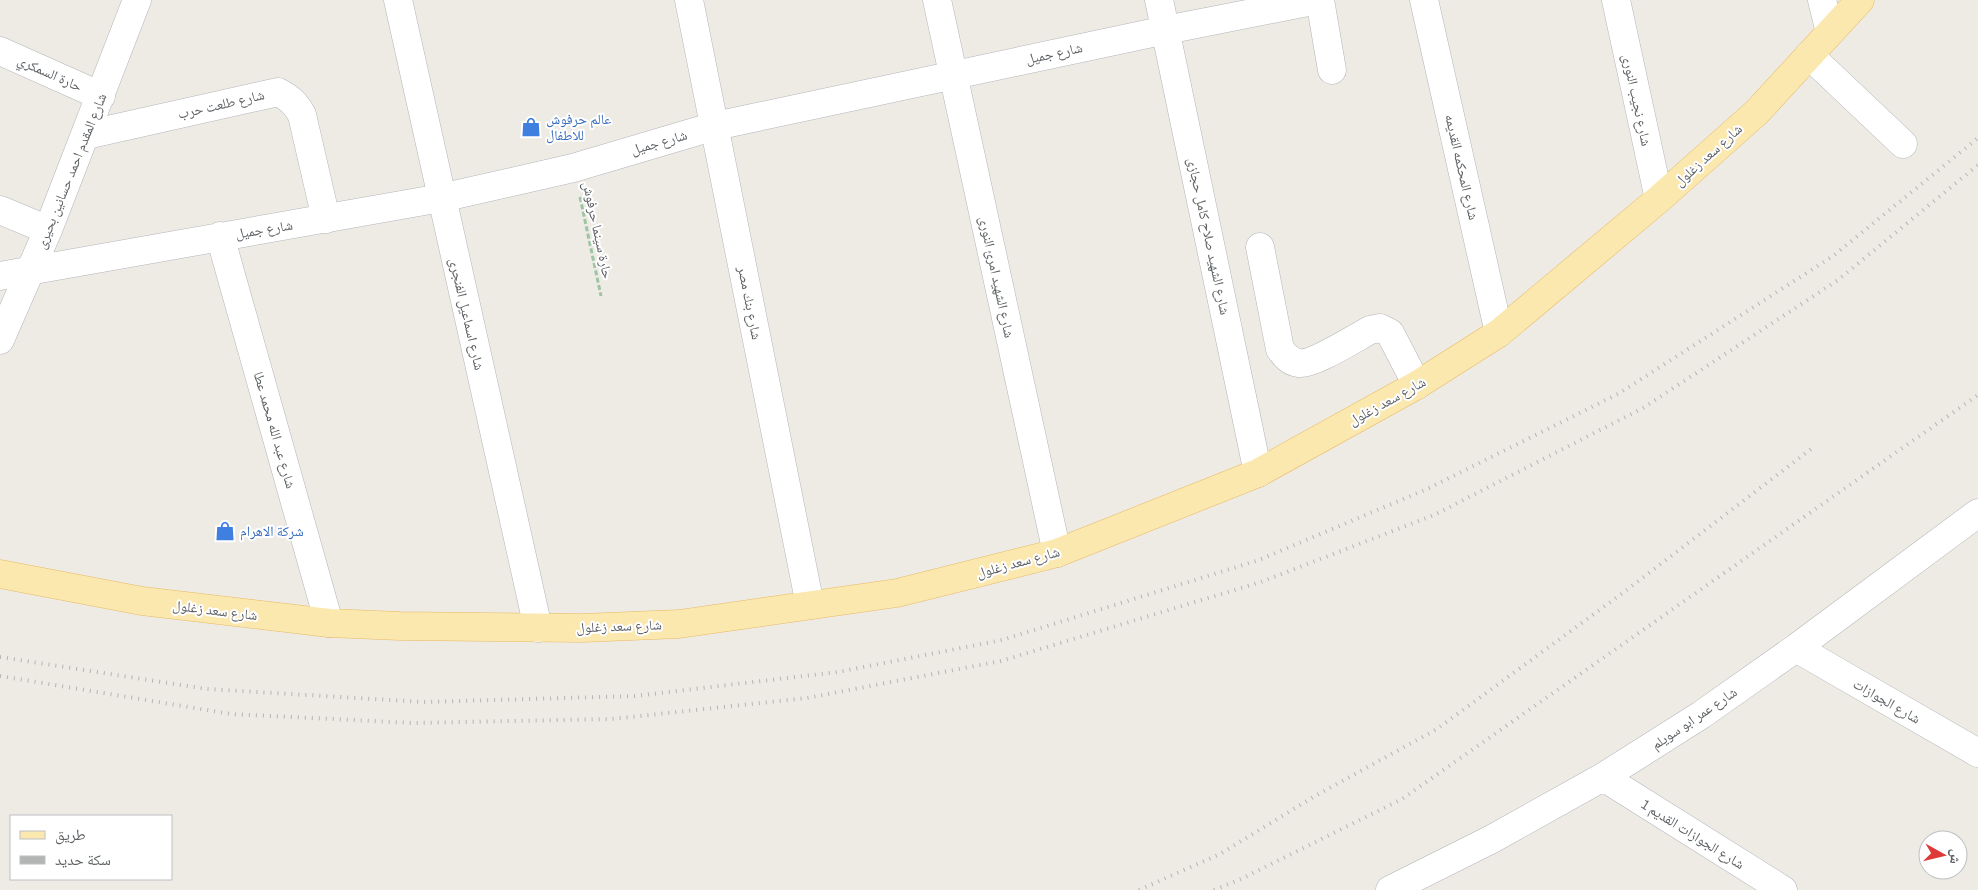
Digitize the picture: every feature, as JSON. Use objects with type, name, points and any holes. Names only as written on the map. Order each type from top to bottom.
[{"type":"main road","name":"شارع سعد زغلول","points":[[0,574],[142,601],[329,623],[538,628],[632,627],[679,624],[897,593],[1057,553],[1258,473],[1417,385],[1499,333],[1659,199],[1757,112],[1860,0]]},
{"type":"street","name":"شارع المقدم احمد حسانين بحيرى","points":[[0,340],[48,230],[137,0]]},
{"type":"street","name":"شارع اسماعيل الفنجرى","points":[[398,0],[538,628]]},
{"type":"street","name":"شارع بنك مصر","points":[[689,0],[810,605]]},
{"type":"street","name":"شارع الشهيد امرئ النورى","points":[[937,0],[1057,553]]},
{"type":"street","name":"شارع الشهيد صلاح كامل حجازى","points":[[1159,0],[1258,473]]},
{"type":"street","name":"شارع جميل","points":[[0,276],[30,269],[441,198],[573,168],[715,126],[953,74],[1319,0]]},
{"type":"street","points":[[1319,0],[1332,70]]},
{"type":"street","name":"شارع المحكمه القديمه","points":[[1424,0],[1499,333]]},
{"type":"street","name":"شارع نجيب النورى","points":[[1616,0],[1659,199]]},
{"type":"street","points":[[1822,0],[1830,32]]},
{"type":"street","name":"حارة السمكري","points":[[0,51],[101,96]]},
{"type":"street","points":[[1809,55],[1903,144]]},
{"type":"street","name":"شارع طلعت حرب","points":[[86,135],[278,92],[296,104],[302,115],[326,219]]},
{"type":"street","points":[[0,210],[48,230]]},
{"type":"street","name":"شارع عبد الله محمد عطا","points":[[220,236],[329,623]]},
{"type":"street","points":[[1260,248],[1280,349],[1287,358],[1297,363],[1309,362],[1370,330],[1380,328],[1390,333],[1417,385]]},
{"type":"street","name":"شارع عمر ابو سويلم","points":[[1390,890],[1492,839],[1603,777],[1701,715],[1796,648],[1977,514]]},
{"type":"street","name":"شارع الجوازات","points":[[1796,648],[1978,753]]},
{"type":"street","name":"شارع الجوازات القديم 1","points":[[1603,777],[1773,888]]},
{"type":"path","name":"حارة سينما حرفوش","points":[[573,168],[601,296]]},
{"type":"railway","points":[[0,657],[207,689],[424,702],[635,696],[838,672],[1002,640],[1259,560],[1427,489],[1618,394],[1833,256],[1978,138]]},
{"type":"railway","points":[[0,676],[231,714],[413,723],[612,719],[807,698],[1001,661],[1261,582],[1434,515],[1643,408],[1838,280],[1978,165]]},
{"type":"railway","points":[[1214,890],[1241,879],[1402,799],[1978,395]]},
{"type":"railway","points":[[1139,890],[1220,854],[1315,796],[1437,729],[1624,592],[1811,449]]},
{"type":"place","name":"عالم حرفوش للاطفال","points":[[531,127]]},
{"type":"place","name":"شركة الاهرام","points":[[225,531]]}]
